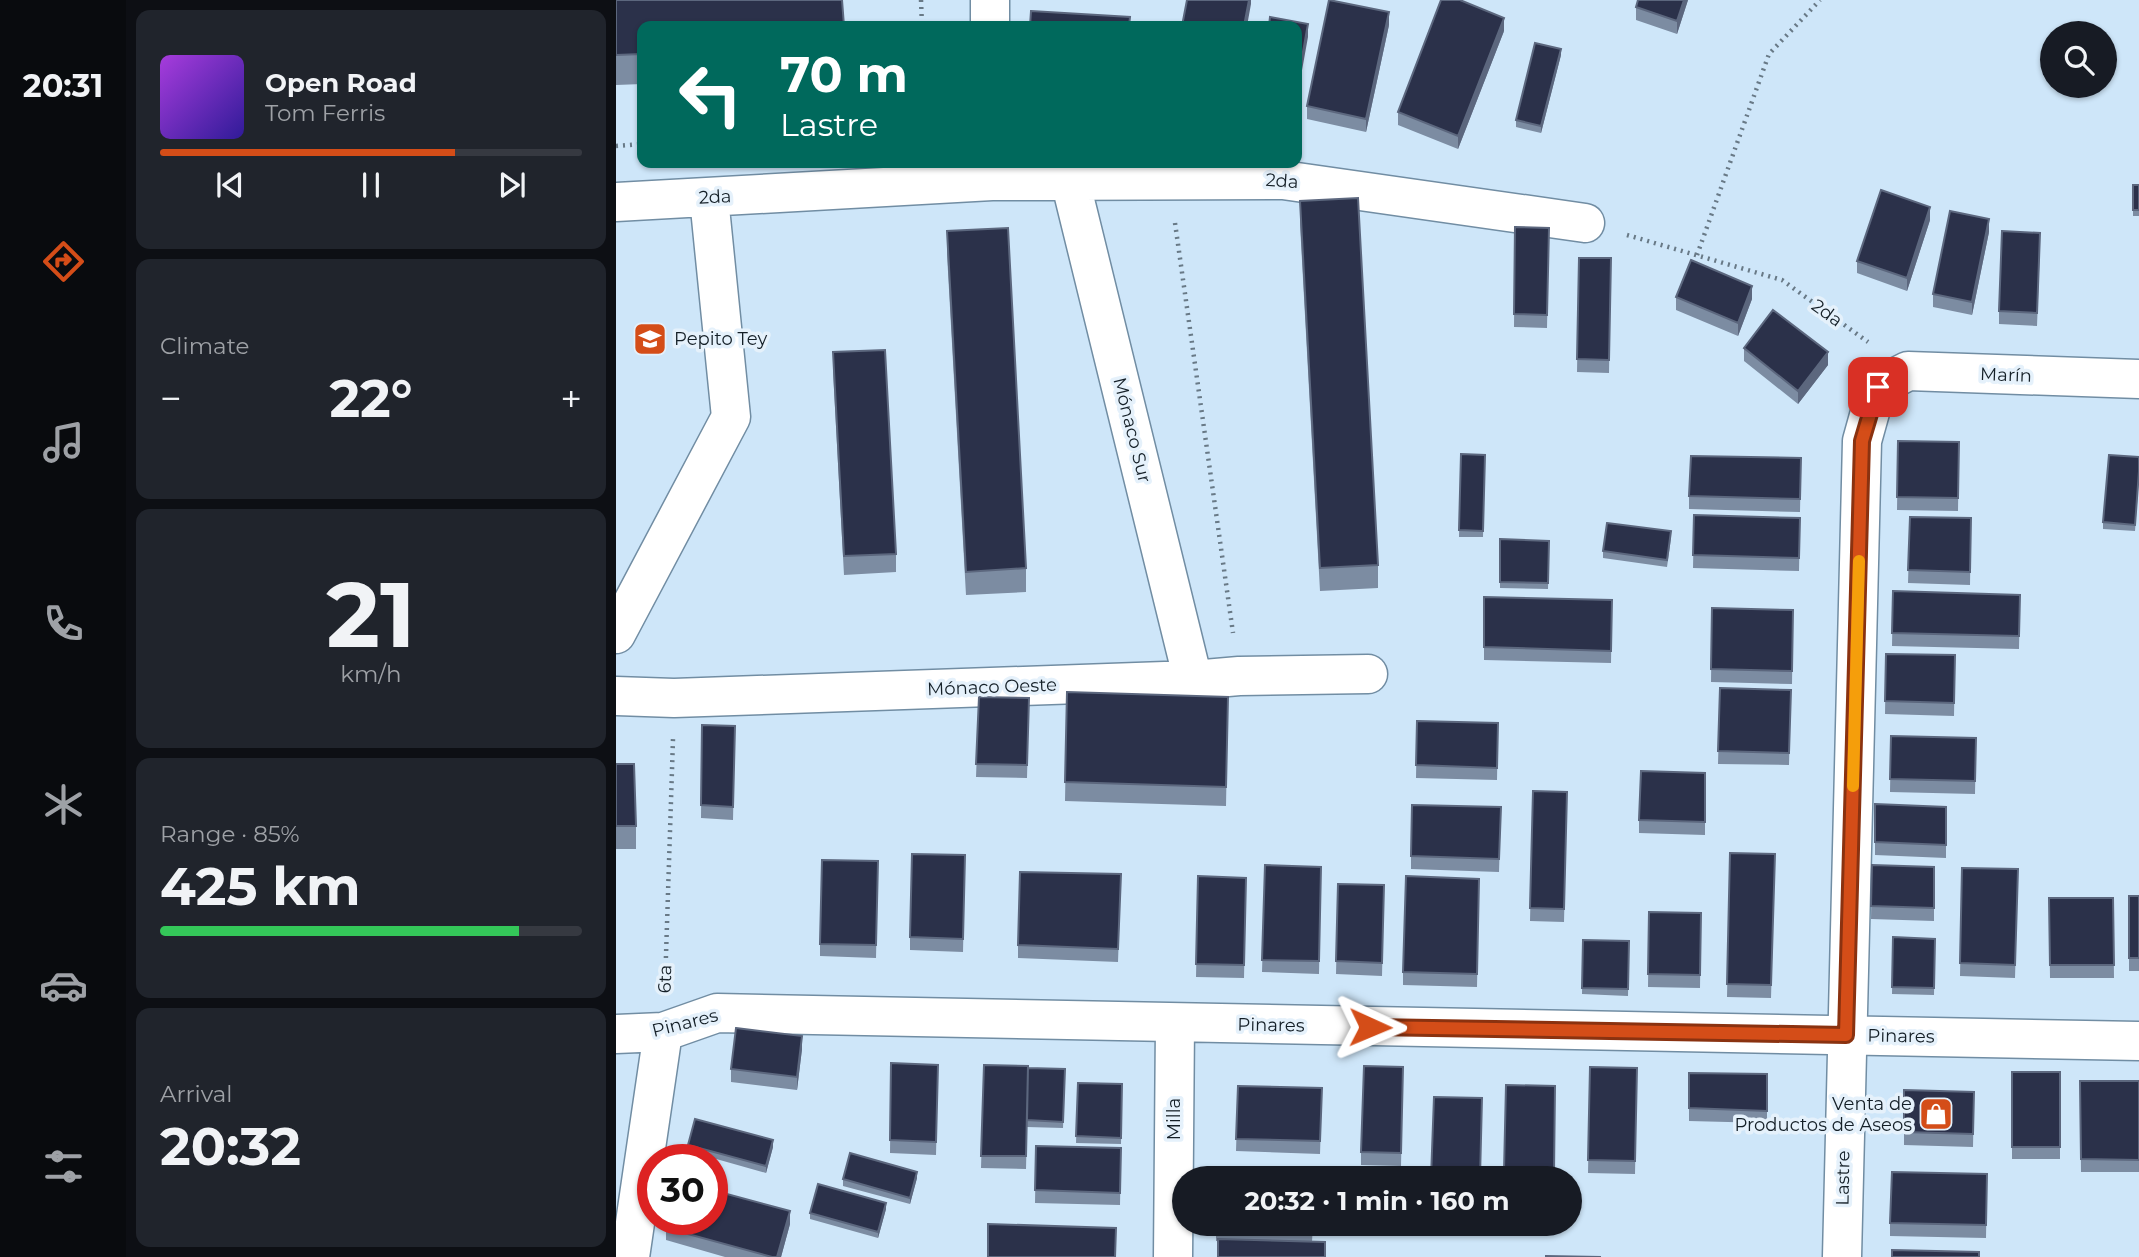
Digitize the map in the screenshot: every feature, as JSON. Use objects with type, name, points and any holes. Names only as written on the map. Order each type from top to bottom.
[{"type":"street","points":[[990,0],[990,21]]},
{"type":"street","name":"2da","points":[[616,202],[709,198],[992,172],[1070,180],[1283,180],[1585,223]]},
{"type":"street","name":"Mónaco Sur","points":[[1070,180],[1193,680]]},
{"type":"street","points":[[616,634],[731,417],[709,198]]},
{"type":"street","name":"Marín","points":[[1893,379],[2139,379]]},
{"type":"street","name":"Lastre","points":[[1842,1257],[1862,441],[1893,379]]},
{"type":"street","name":"Mónaco Oeste","points":[[616,696],[674,698],[1193,680],[1239,676],[1368,674]]},
{"type":"street","name":"Pinares","points":[[616,1034],[663,1032],[717,1013],[2139,1041]]},
{"type":"street","name":"Milla","points":[[1173,1257],[1175,1023]]},
{"type":"street","points":[[630,1257],[663,1032]]},
{"type":"path","points":[[921,0],[922,21]]},
{"type":"path","points":[[1697,255],[1769,54],[1819,0]]},
{"type":"path","points":[[616,146],[637,145]]},
{"type":"path","points":[[1168,179],[1239,676]]},
{"type":"path","name":"2da","points":[[1585,223],[1782,280],[1893,379]]},
{"type":"path","name":"6ta","points":[[663,1032],[674,698]]},
{"type":"building","points":[[616,0],[842,0],[844,21],[637,21],[637,54],[616,55]]},
{"type":"building","points":[[1187,0],[1249,0],[1245,21],[1183,21]]},
{"type":"building","points":[[1329,0],[1389,12],[1366,119],[1307,106]]},
{"type":"building","points":[[1441,0],[1460,0],[1504,18],[1458,136],[1398,112]]},
{"type":"building","points":[[1638,0],[1684,0],[1677,21],[1636,7]]},
{"type":"building","points":[[1031,11],[1130,17],[1130,21],[1030,21]]},
{"type":"building","points":[[1270,17],[1292,21],[1270,21]]},
{"type":"building","points":[[1302,23],[1308,24],[1302,57]]},
{"type":"building","points":[[1535,43],[1561,49],[1541,126],[1516,120]]},
{"type":"building","points":[[2133,185],[2139,185],[2139,210],[2133,210]]},
{"type":"building","points":[[1881,190],[1930,207],[1907,278],[1857,261]]},
{"type":"building","points":[[1358,198],[1378,565],[1320,568],[1300,201]]},
{"type":"building","points":[[1950,211],[1989,219],[1972,302],[1933,294]]},
{"type":"building","points":[[1515,227],[1549,228],[1547,315],[1514,314]]},
{"type":"building","points":[[1008,228],[1026,568],[966,572],[947,231]]},
{"type":"building","points":[[2002,231],[2040,233],[2037,313],[1999,311]]},
{"type":"building","points":[[1579,258],[1611,258],[1609,360],[1577,359]]},
{"type":"building","points":[[1691,260],[1752,286],[1738,323],[1676,297]]},
{"type":"building","points":[[1773,310],[1828,352],[1798,391],[1744,348]]},
{"type":"building","points":[[885,350],[896,554],[844,556],[833,352]]},
{"type":"building","points":[[1898,441],[1959,442],[1958,498],[1897,497]]},
{"type":"building","points":[[1461,454],[1485,455],[1483,531],[1459,530]]},
{"type":"building","points":[[2109,455],[2139,457],[2135,525],[2103,522]]},
{"type":"building","points":[[1691,456],[1801,458],[1800,499],[1689,496]]},
{"type":"building","points":[[1694,515],[1800,518],[1799,558],[1693,555]]},
{"type":"building","points":[[1910,517],[1971,518],[1970,572],[1908,570]]},
{"type":"building","points":[[1607,523],[1671,531],[1667,560],[1603,551]]},
{"type":"building","points":[[1500,539],[1549,541],[1548,583],[1500,582]]},
{"type":"building","points":[[1893,591],[2020,595],[2019,636],[1892,633]]},
{"type":"building","points":[[1484,597],[1612,600],[1611,651],[1484,647]]},
{"type":"building","points":[[1712,608],[1793,610],[1792,671],[1711,669]]},
{"type":"building","points":[[1886,654],[1955,655],[1954,703],[1885,701]]},
{"type":"building","points":[[1720,688],[1791,690],[1789,753],[1718,751]]},
{"type":"building","points":[[1067,692],[1228,697],[1226,787],[1065,782]]},
{"type":"building","points":[[979,697],[1029,698],[1027,765],[976,764]]},
{"type":"building","points":[[1417,721],[1498,723],[1497,768],[1416,765]]},
{"type":"building","points":[[702,725],[735,726],[733,807],[701,805]]},
{"type":"building","points":[[1891,736],[1976,738],[1975,781],[1890,779]]},
{"type":"building","points":[[616,764],[634,764],[636,826],[616,826]]},
{"type":"building","points":[[1641,771],[1705,773],[1705,822],[1639,820]]},
{"type":"building","points":[[1533,791],[1567,792],[1564,909],[1530,908]]},
{"type":"building","points":[[1875,804],[1946,807],[1946,845],[1875,842]]},
{"type":"building","points":[[1412,805],[1501,807],[1499,859],[1411,856]]},
{"type":"building","points":[[1730,853],[1775,854],[1771,985],[1727,984]]},
{"type":"building","points":[[912,854],[965,855],[963,939],[910,937]]},
{"type":"building","points":[[822,860],[878,861],[876,945],[820,944]]},
{"type":"building","points":[[1265,865],[1321,867],[1319,961],[1262,960]]},
{"type":"building","points":[[1872,865],[1934,867],[1934,908],[1871,906]]},
{"type":"building","points":[[1962,868],[2018,869],[2015,965],[1960,963]]},
{"type":"building","points":[[1020,872],[1121,874],[1118,949],[1018,945]]},
{"type":"building","points":[[1198,876],[1246,878],[1244,965],[1196,964]]},
{"type":"building","points":[[1406,876],[1479,879],[1477,974],[1403,972]]},
{"type":"building","points":[[1338,884],[1384,885],[1382,963],[1336,961]]},
{"type":"building","points":[[2129,896],[2139,896],[2139,958],[2129,958]]},
{"type":"building","points":[[2049,898],[2113,898],[2114,965],[2050,965]]},
{"type":"building","points":[[1649,912],[1701,913],[1700,975],[1648,974]]},
{"type":"building","points":[[1893,937],[1935,939],[1934,988],[1892,987]]},
{"type":"building","points":[[1583,940],[1629,941],[1628,989],[1582,988]]},
{"type":"building","points":[[736,1028],[802,1036],[797,1077],[731,1069]]},
{"type":"building","points":[[891,1063],[938,1065],[936,1142],[890,1140]]},
{"type":"building","points":[[984,1065],[1028,1066],[1026,1156],[981,1156]]},
{"type":"building","points":[[1364,1066],[1403,1067],[1401,1153],[1361,1152]]},
{"type":"building","points":[[1590,1067],[1637,1068],[1635,1161],[1588,1160]]},
{"type":"building","points":[[1028,1068],[1065,1069],[1063,1122],[1027,1120]]},
{"type":"building","points":[[2012,1072],[2060,1072],[2060,1147],[2012,1147]]},
{"type":"building","points":[[1689,1073],[1767,1074],[1767,1111],[1689,1108]]},
{"type":"building","points":[[2080,1081],[2139,1081],[2139,1160],[2081,1159]]},
{"type":"building","points":[[1078,1083],[1122,1084],[1121,1138],[1076,1136]]},
{"type":"building","points":[[1506,1085],[1555,1086],[1554,1166],[1504,1166]]},
{"type":"building","points":[[1238,1086],[1322,1088],[1320,1141],[1236,1139]]},
{"type":"building","points":[[1904,1090],[1974,1092],[1973,1134],[1904,1132]]},
{"type":"building","points":[[1434,1097],[1482,1098],[1480,1166],[1431,1166]]},
{"type":"building","points":[[695,1119],[773,1140],[766,1166],[728,1156],[728,1144],[688,1144]]},
{"type":"building","points":[[1036,1146],[1121,1148],[1120,1193],[1035,1190]]},
{"type":"building","points":[[850,1153],[917,1172],[910,1198],[843,1179]]},
{"type":"building","points":[[1892,1172],[1987,1174],[1986,1225],[1890,1223]]},
{"type":"building","points":[[818,1184],[886,1203],[878,1232],[810,1213]]},
{"type":"building","points":[[728,1194],[790,1211],[777,1257],[692,1235],[728,1235]]},
{"type":"building","points":[[988,1224],[1116,1228],[1115,1257],[988,1257]]},
{"type":"building","points":[[1218,1239],[1325,1242],[1325,1257],[1218,1257]]},
{"type":"building","points":[[1892,1250],[1979,1252],[1979,1257],[1892,1257]]},
{"type":"slow traffic","points":[[1853,786],[1859,561]]},
{"type":"place","name":"Pepito Tey","points":[[650,339]]},
{"type":"place","name":"Venta de Productos de Aseos","points":[[1936,1114]]},
{"type":"route","points":[[1370,1027],[1846,1035],[1862,441],[1878,387]]}]
